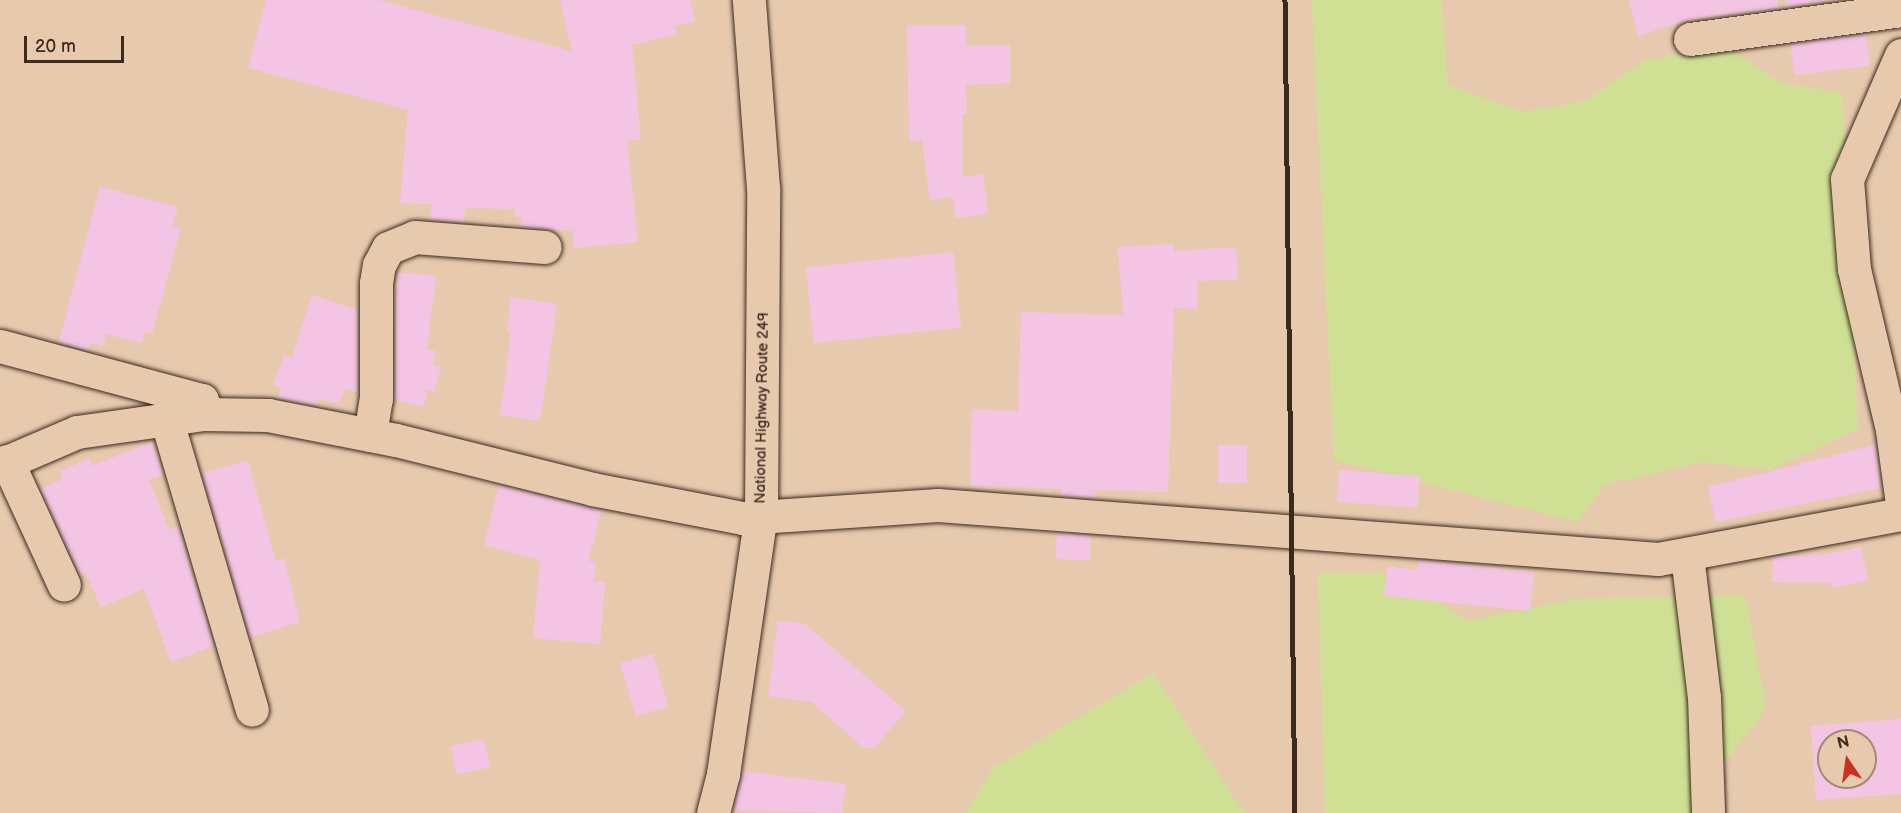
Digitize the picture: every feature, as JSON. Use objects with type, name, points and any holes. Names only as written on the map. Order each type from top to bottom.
[{"type":"main road","name":"National Highway Route 249","points":[[713,813],[723,774],[761,515],[763,188],[748,0]]},
{"type":"main road","points":[[1690,39],[1901,10]]},
{"type":"main road","points":[[1898,69],[1847,179],[1854,269],[1892,430],[1901,497]]},
{"type":"main road","points":[[370,435],[376,399],[376,283],[378,265],[388,248],[415,237],[545,247]]},
{"type":"main road","points":[[0,346],[201,400],[204,414]]},
{"type":"main road","points":[[64,585],[3,463],[77,432],[204,414],[268,415],[370,435],[592,489],[743,518],[938,505],[1291,529],[1597,556],[1658,559],[1901,514]]},
{"type":"main road","points":[[166,418],[252,710]]},
{"type":"main road","points":[[1687,555],[1704,697],[1708,813]]},
{"type":"green space","points":[[1312,0],[1441,0],[1448,85],[1524,112],[1586,101],[1643,61],[1694,52],[1732,51],[1782,83],[1842,93],[1858,429],[1770,470],[1702,462],[1604,485],[1578,522],[1334,460]]},
{"type":"green space","points":[[1318,573],[1395,573],[1467,621],[1578,599],[1745,595],[1766,708],[1709,784],[1714,813],[1325,813]]},
{"type":"green space","points":[[1153,673],[1244,813],[966,813],[993,768]]},
{"type":"building","points":[[266,0],[378,0],[572,51],[560,0],[690,0],[695,22],[675,26],[677,34],[632,45],[641,139],[627,141],[638,242],[574,248],[573,231],[521,226],[521,217],[515,217],[515,209],[465,208],[464,222],[430,219],[432,204],[400,203],[408,110],[248,68]]},
{"type":"building","points":[[1629,0],[1777,0],[1778,8],[1687,20],[1638,36]]},
{"type":"building","points":[[1786,0],[1836,0],[1786,7]]},
{"type":"building","points":[[907,25],[966,25],[966,46],[1010,45],[1010,83],[966,85],[967,114],[962,114],[962,177],[983,174],[988,214],[955,218],[953,197],[930,200],[922,141],[909,141]]},
{"type":"building","points":[[1866,34],[1870,66],[1794,75],[1791,43]]},
{"type":"building","points":[[100,187],[178,207],[172,226],[181,228],[152,334],[144,332],[142,343],[106,334],[103,346],[90,343],[88,350],[59,342]]},
{"type":"building","points":[[1174,244],[1174,251],[1236,247],[1238,279],[1198,281],[1197,309],[1174,308],[1168,492],[1096,490],[1095,498],[1061,495],[1062,489],[970,485],[972,409],[1018,411],[1021,312],[1123,315],[1118,247]]},
{"type":"building","points":[[953,252],[961,328],[814,343],[806,267]]},
{"type":"building","points":[[397,272],[436,276],[427,349],[436,351],[433,365],[441,367],[434,392],[427,390],[424,406],[395,400]]},
{"type":"building","points":[[312,295],[357,310],[357,392],[345,389],[340,403],[318,399],[317,405],[278,398],[281,388],[273,385],[284,355],[292,358]]},
{"type":"building","points":[[511,297],[557,304],[540,421],[500,415],[511,331],[507,331]]},
{"type":"building","points":[[152,442],[163,474],[149,480],[169,529],[178,527],[214,646],[171,662],[144,589],[101,607],[85,572],[80,575],[41,489],[63,479],[60,471],[89,459],[92,466]]},
{"type":"building","points":[[1218,445],[1247,445],[1247,483],[1218,483]]},
{"type":"building","points":[[1875,445],[1881,488],[1716,522],[1708,487]]},
{"type":"building","points":[[248,461],[276,561],[284,558],[300,622],[250,637],[203,473]]},
{"type":"building","points":[[1339,470],[1420,476],[1418,508],[1337,502]]},
{"type":"building","points":[[499,485],[602,510],[588,561],[596,562],[594,581],[605,582],[600,644],[533,638],[540,560],[484,545]]},
{"type":"building","points":[[1057,533],[1091,535],[1090,561],[1056,559]]},
{"type":"building","points":[[1861,547],[1868,580],[1832,588],[1832,583],[1772,582],[1773,557],[1828,554]]},
{"type":"building","points":[[1419,560],[1534,572],[1530,611],[1384,596],[1387,566],[1418,570]]},
{"type":"building","points":[[778,621],[805,624],[906,711],[874,748],[864,748],[811,702],[768,696]]},
{"type":"building","points":[[653,654],[668,707],[635,716],[620,663]]},
{"type":"building","points":[[1901,719],[1901,794],[1816,800],[1811,726]]},
{"type":"building","points":[[484,739],[490,767],[457,774],[451,746]]},
{"type":"building","points":[[742,771],[846,784],[842,813],[735,810]]},
{"type":"railway","points":[[1285,0],[1295,813]]}]
